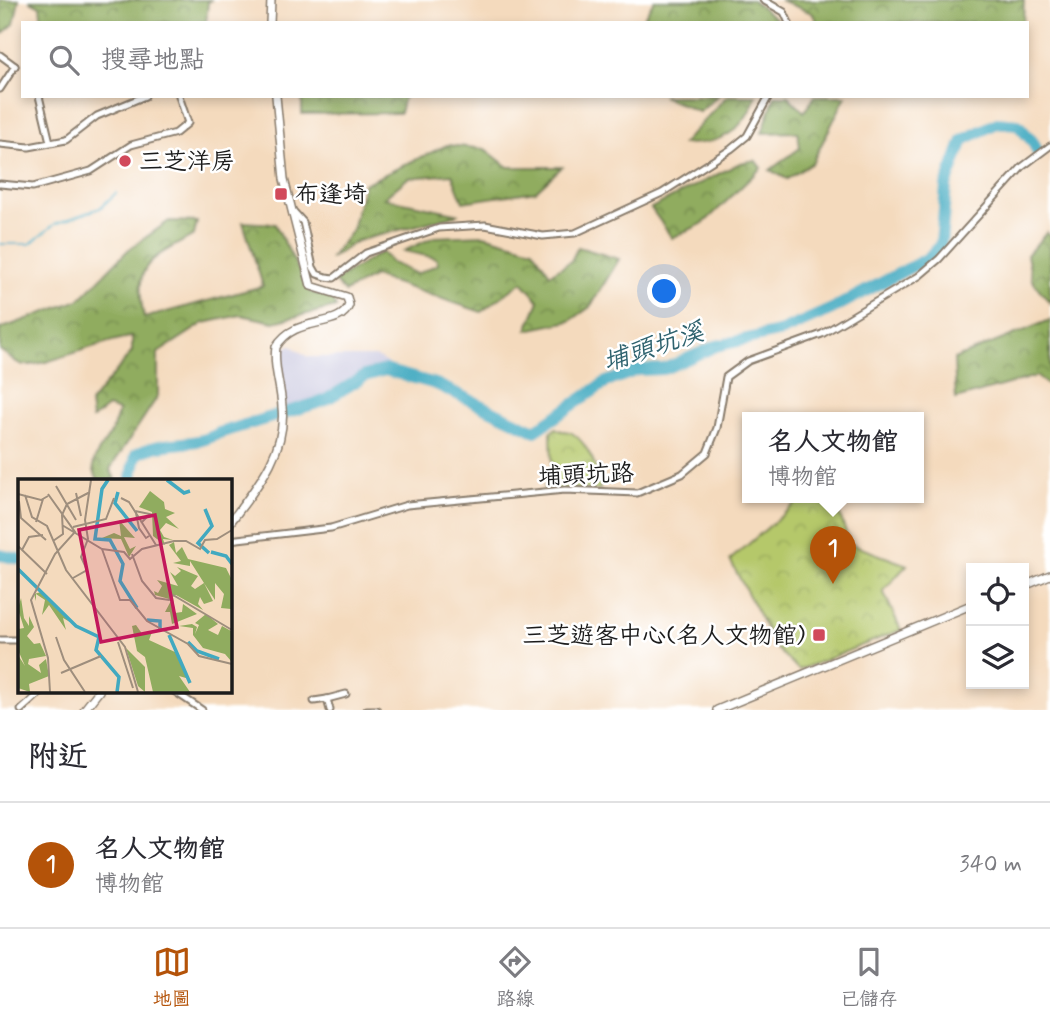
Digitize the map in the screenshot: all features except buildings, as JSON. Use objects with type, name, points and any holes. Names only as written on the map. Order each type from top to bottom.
[{"type":"street","points":[[270,21],[271,0]]},
{"type":"street","points":[[764,0],[784,12],[788,21]]},
{"type":"street","points":[[0,55],[15,66]]},
{"type":"street","points":[[0,89],[15,66],[21,64]]},
{"type":"street","points":[[40,98],[50,142]]},
{"type":"street","points":[[0,144],[29,147],[66,140],[97,116],[140,98]]},
{"type":"street","points":[[0,184],[33,187],[91,171],[131,145],[176,133],[188,123],[180,98]]},
{"type":"street","points":[[231,521],[268,471],[281,438],[282,405],[275,355],[281,338],[293,328],[341,316],[349,305],[347,297],[311,286],[284,179],[276,98]]},
{"type":"street","points":[[293,211],[303,222],[317,274],[334,278],[366,253],[439,228],[485,225],[543,236],[575,233],[662,193],[731,149],[747,136],[768,98]]},
{"type":"street","name":"埔頭坑路","points":[[231,540],[331,528],[407,505],[565,490],[637,494],[669,480],[701,461],[707,453],[717,428],[726,377],[748,361],[822,334],[919,275],[939,259],[1022,167],[1050,146]]},
{"type":"street","points":[[1029,584],[1050,575]]},
{"type":"street","points":[[717,710],[966,607]]},
{"type":"street","points":[[0,640],[18,640]]},
{"type":"street","points":[[21,710],[41,692]]},
{"type":"street","points":[[87,709],[98,692]]},
{"type":"street","points":[[175,692],[202,710]]},
{"type":"street","points":[[314,701],[346,694]]},
{"type":"street","points":[[327,699],[330,710]]},
{"type":"street","points":[[367,710],[377,710]]},
{"type":"shaded area","points":[[290,345],[308,357],[377,357],[393,367],[369,373],[310,403],[285,409],[282,366],[285,349]]},
{"type":"green space","points":[[0,0],[19,0],[14,24],[2,34]]},
{"type":"green space","points":[[29,0],[212,0],[208,2],[206,21],[42,21],[40,6]]},
{"type":"green space","points":[[654,0],[752,0],[779,21],[642,21]]},
{"type":"green space","points":[[780,0],[1024,0],[1023,21],[817,21],[812,13]]},
{"type":"green space","points":[[302,98],[404,98],[400,113],[302,114]]},
{"type":"green space","points":[[667,98],[716,98],[699,112]]},
{"type":"green space","points":[[725,98],[755,98],[744,119],[728,134],[708,142],[682,144]]},
{"type":"green space","points":[[774,98],[790,98],[804,112],[814,98],[845,98],[812,163],[787,179],[770,170],[800,148],[798,132],[762,133]]},
{"type":"green space","points":[[447,145],[485,149],[508,167],[562,167],[536,191],[463,202],[452,174],[408,178],[384,198],[460,214],[357,241],[330,259],[352,230],[364,184]]},
{"type":"green space","points":[[755,160],[761,168],[704,223],[672,238],[651,208],[740,163]]},
{"type":"green space","points":[[169,221],[197,222],[194,235],[155,258],[143,274],[141,299],[144,318],[263,286],[243,222],[275,224],[310,292],[331,298],[336,307],[274,322],[241,315],[204,323],[158,353],[158,396],[110,469],[115,479],[98,479],[94,462],[111,433],[119,411],[108,407],[92,419],[90,403],[132,352],[132,337],[46,362],[24,365],[0,350],[0,329],[79,300],[128,250]]},
{"type":"green space","points":[[1047,232],[1050,237],[1050,303],[1032,280],[1027,255]]},
{"type":"green space","points":[[484,235],[533,249],[550,274],[571,261],[578,247],[619,259],[590,307],[570,321],[527,330],[539,301],[522,282],[481,312],[374,276],[345,292],[334,281],[382,252],[392,263],[417,274],[438,264],[436,258],[404,251],[434,237]]},
{"type":"green space","points":[[1050,320],[1050,387],[1036,376],[956,399],[954,359]]},
{"type":"green space","points":[[556,428],[572,433],[583,443],[596,467],[600,490],[544,488],[552,463],[551,432]]},
{"type":"green space","points":[[796,503],[830,503],[837,507],[850,544],[907,565],[883,591],[901,630],[799,670],[777,649],[730,560]]},
{"type":"waterway","name":"埔頭坑溪","points":[[131,479],[136,455],[146,450],[199,441],[324,401],[365,376],[385,370],[436,384],[535,431],[606,382],[638,370],[664,369],[716,346],[782,331],[832,309],[928,258],[941,244],[946,186],[963,140],[997,123],[1018,125],[1033,142],[1038,153]]},
{"type":"waterway","points":[[0,244],[30,244],[55,224],[100,208],[116,193]]},
{"type":"waterway","name":"埔頭坑溪","points":[[0,555],[18,559]]},
{"type":"place","name":"三芝洋房","points":[[125,161]]},
{"type":"place","name":"布逢埼","points":[[281,194]]},
{"type":"place","name":"名人文物館","points":[[833,584]]},
{"type":"place","name":"三芝遊客中心(名人文物館)","points":[[819,635]]}]
